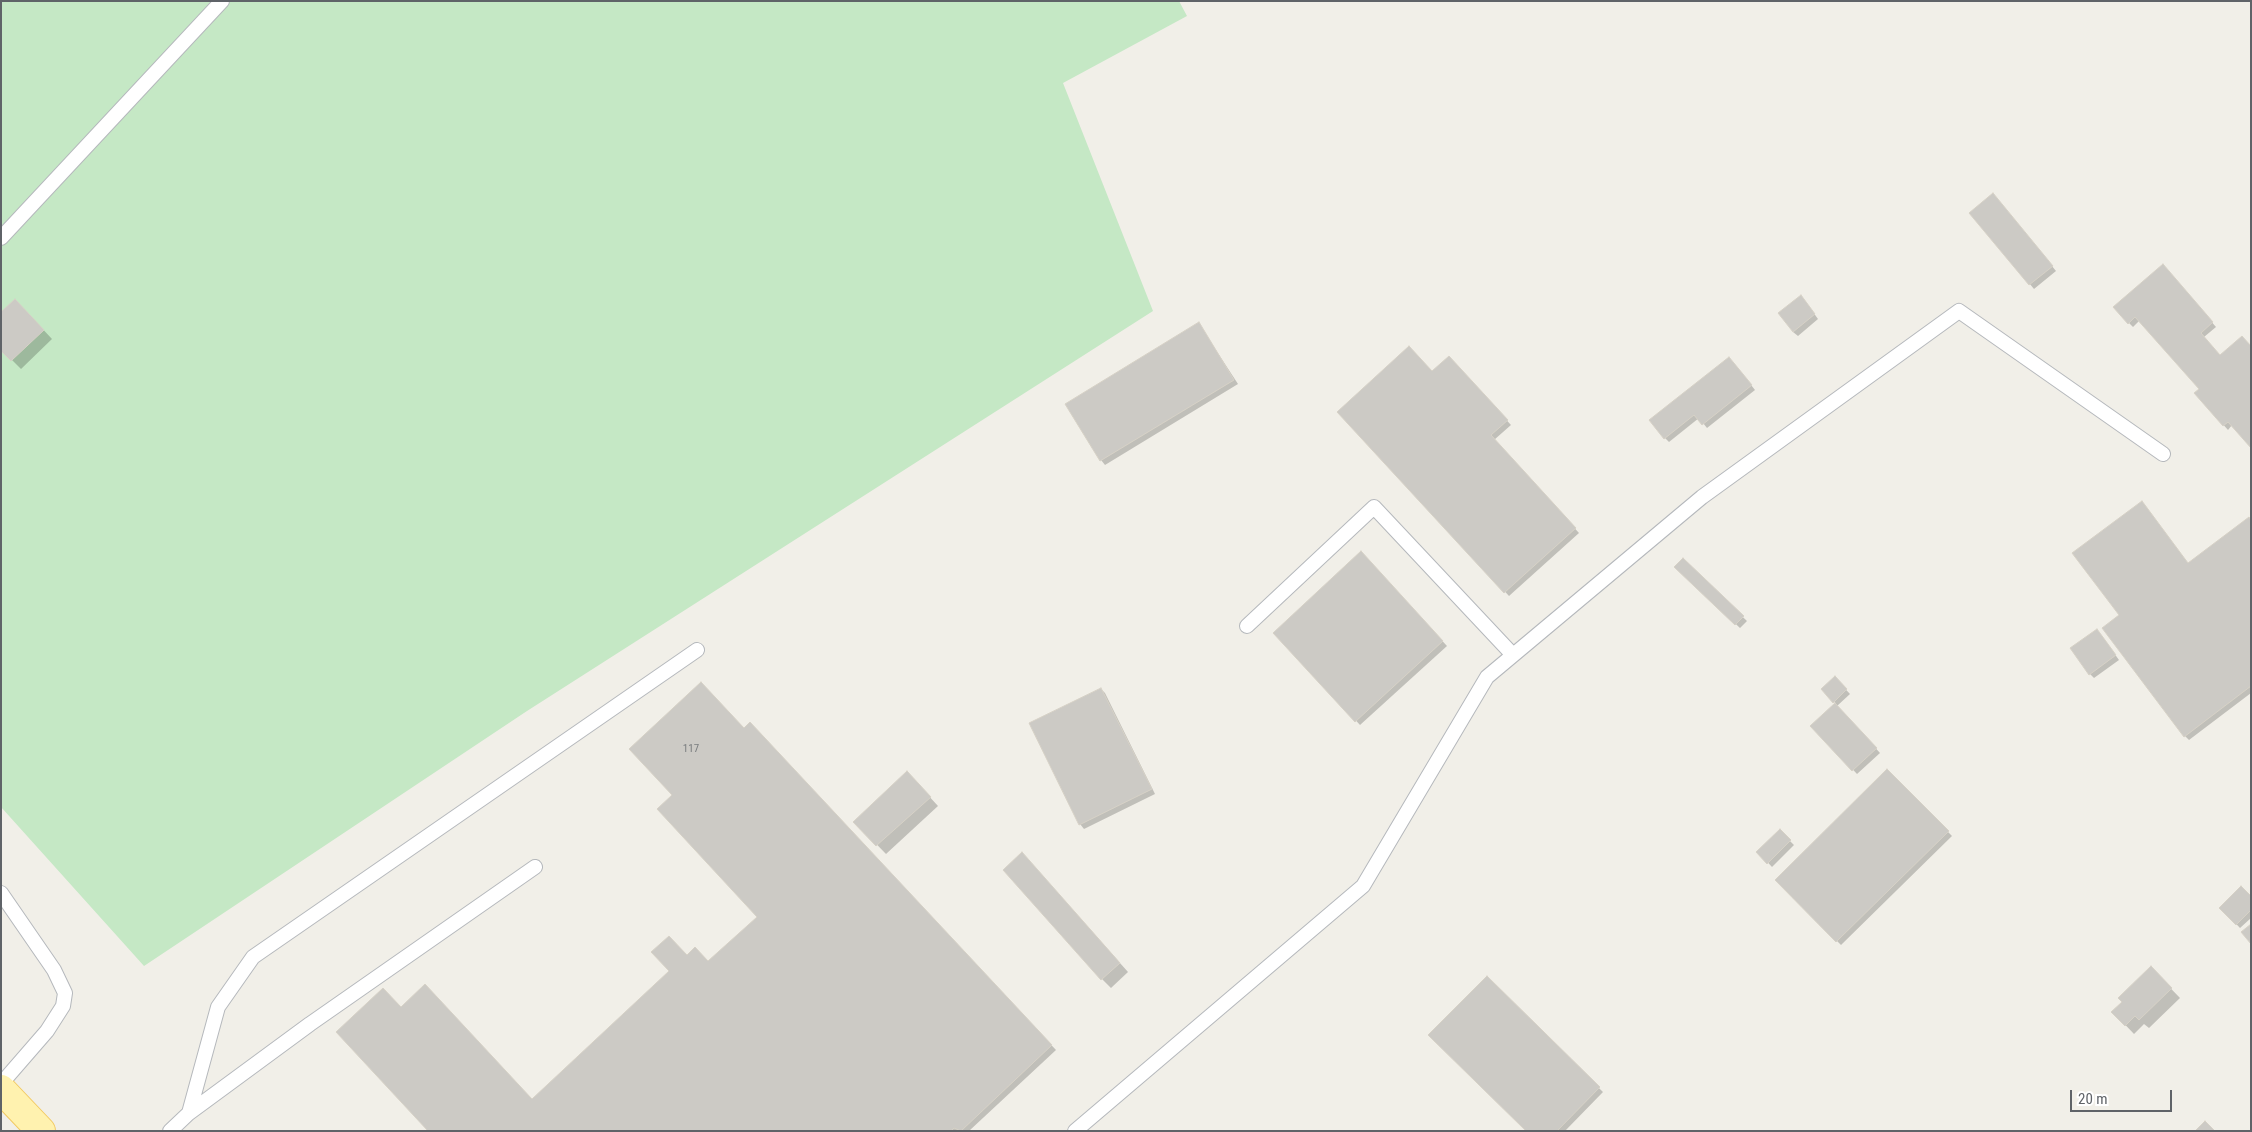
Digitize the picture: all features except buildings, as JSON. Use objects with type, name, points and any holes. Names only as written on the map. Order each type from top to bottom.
[{"type":"main road","points":[[1,1089],[41,1131]]},
{"type":"lane","points":[[1,238],[222,1]]},
{"type":"lane","points":[[1075,1131],[1363,886],[1487,677],[1702,497],[1959,311],[2163,454]]},
{"type":"lane","points":[[1247,626],[1374,507],[1513,656]]},
{"type":"lane","points":[[189,1113],[218,1007],[253,957],[697,650]]},
{"type":"lane","points":[[170,1131],[189,1113],[310,1024],[535,867]]},
{"type":"lane","points":[[1,893],[54,970],[65,993],[63,1006],[47,1030],[1,1084]]},
{"type":"green space","points":[[1,1],[1179,1],[1187,16],[1063,83],[1153,311],[527,711],[144,966],[1,807]]}]
